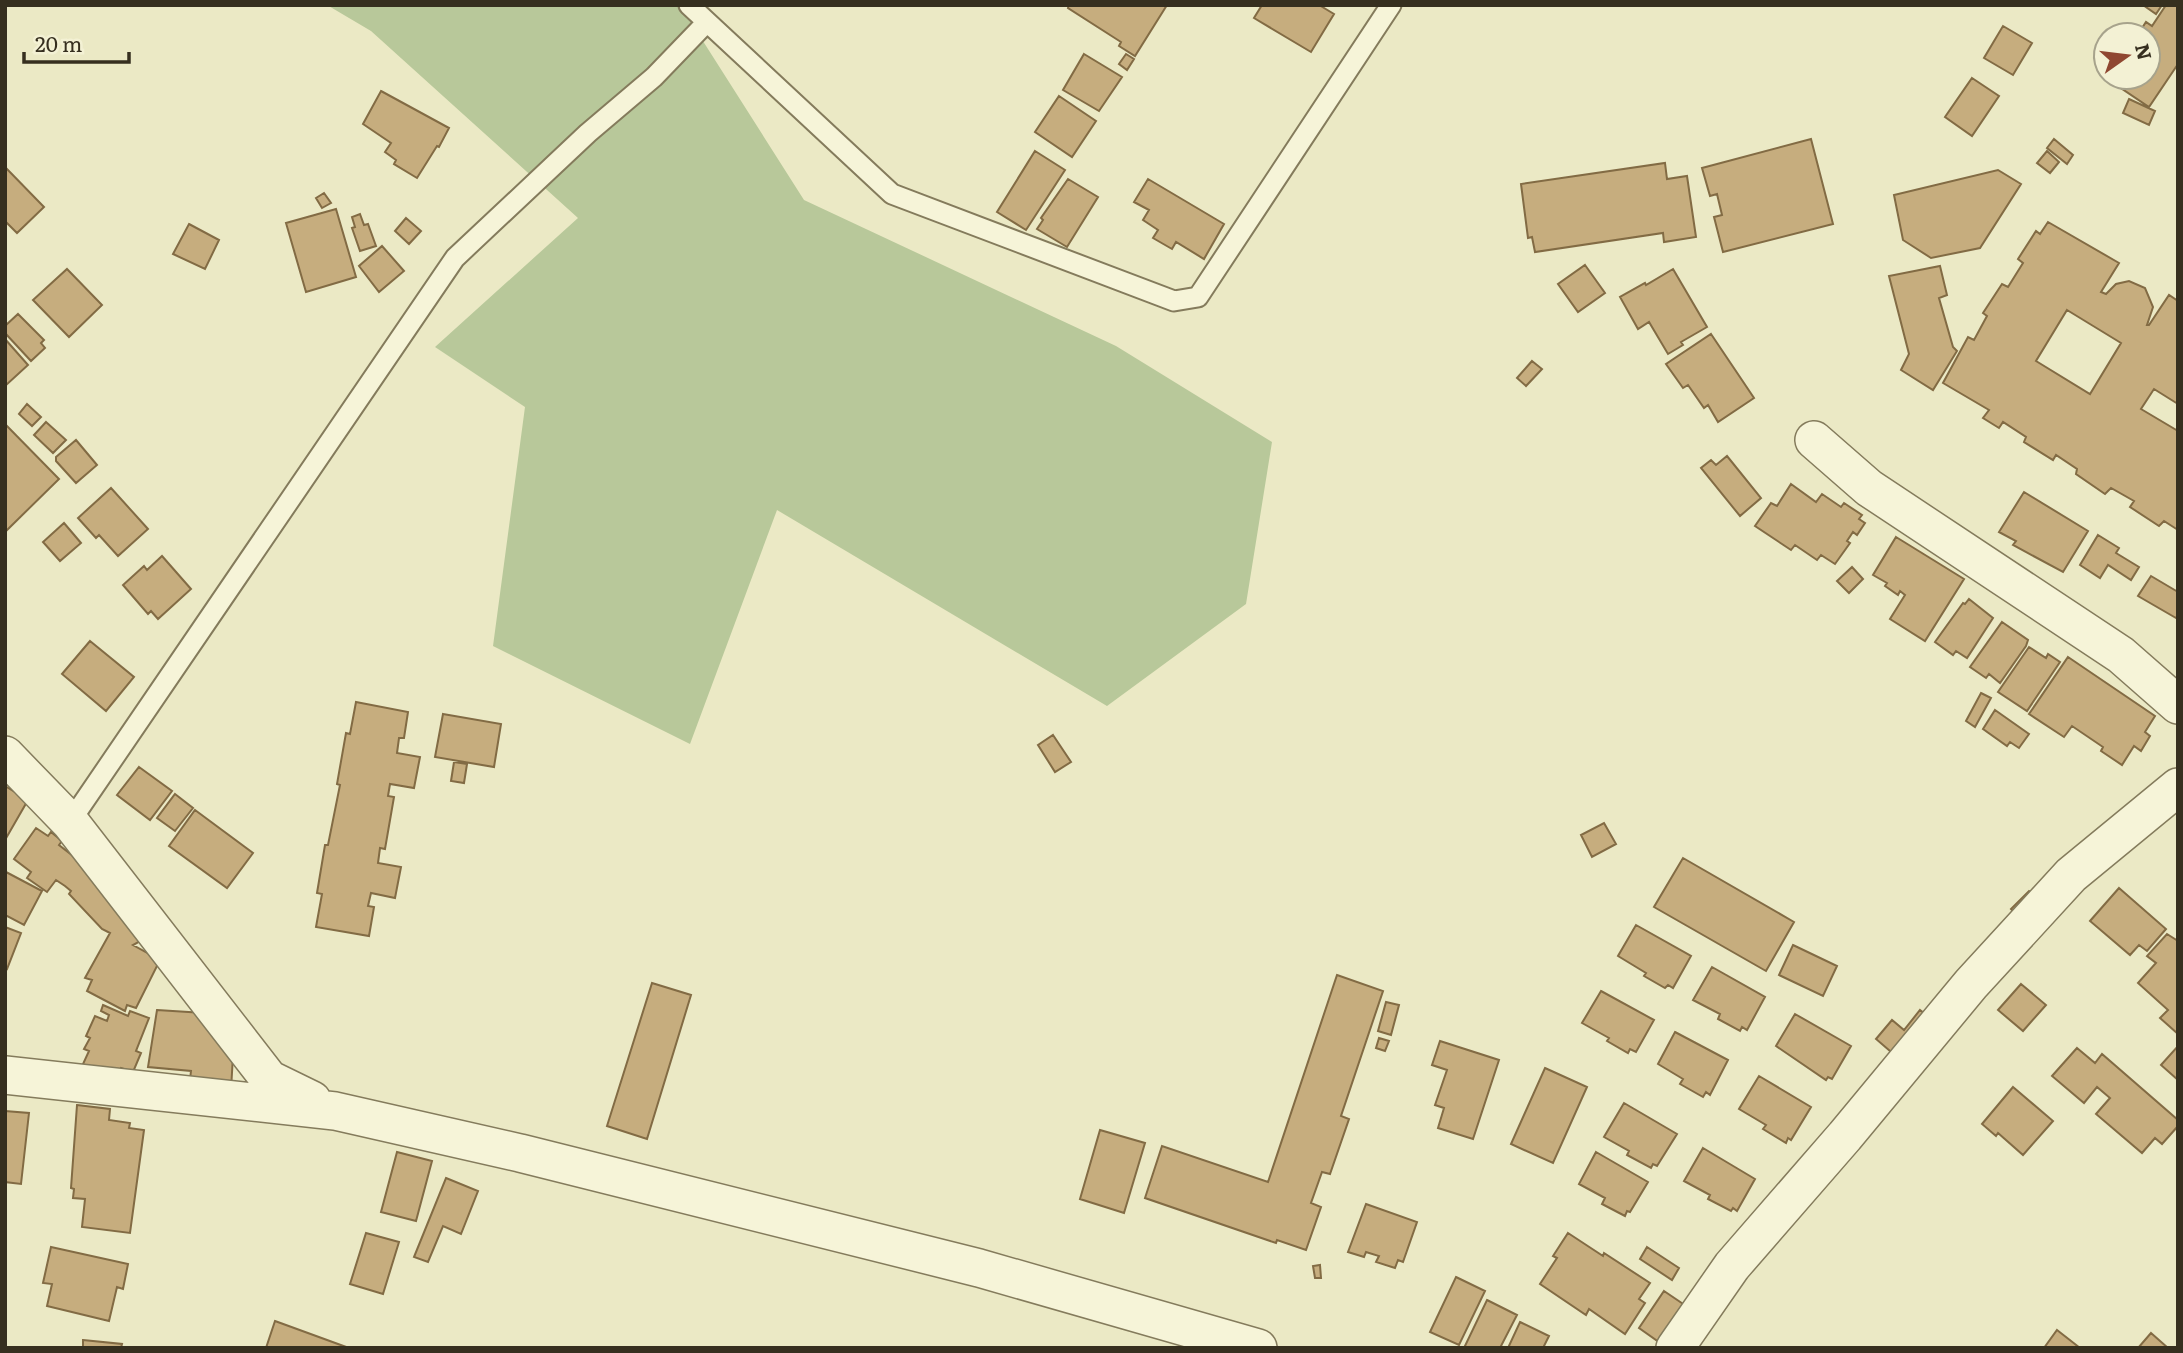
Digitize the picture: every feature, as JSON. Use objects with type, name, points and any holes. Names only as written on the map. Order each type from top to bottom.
[{"type":"street","points":[[1814,440],[1869,488],[2121,655],[2178,705]]},
{"type":"street","points":[[5,755],[70,822],[269,1079],[335,1111]]},
{"type":"street","points":[[1675,1348],[1732,1266],[1845,1136],[1970,984],[2071,875],[2178,787]]},
{"type":"street","points":[[5,1075],[335,1111],[520,1153],[979,1268],[1258,1348]]},
{"type":"lane","points":[[689,5],[892,194],[1174,302],[1198,297],[1391,5]]},
{"type":"lane","points":[[70,822],[455,258],[588,133],[654,77],[706,22]]},
{"type":"green space","points":[[327,5],[680,5],[804,200],[1116,346],[1272,442],[1246,604],[1107,706],[777,510],[690,744],[493,646],[525,407],[435,347],[578,218],[371,31]]},
{"type":"building","points":[[1069,5],[1167,5],[1135,56],[1119,46],[1121,42],[1068,8]]},
{"type":"building","points":[[1262,5],[1319,5],[1334,14],[1311,52],[1254,18]]},
{"type":"building","points":[[2143,5],[2162,5],[2156,14]]},
{"type":"building","points":[[2166,5],[2178,5],[2178,64],[2162,88],[2162,21],[2155,21]]},
{"type":"building","points":[[2003,26],[2032,43],[2013,75],[1984,58]]},
{"type":"building","points":[[1084,54],[1122,77],[1099,111],[1063,90]]},
{"type":"building","points":[[1126,54],[1134,59],[1127,70],[1119,64]]},
{"type":"building","points":[[1972,78],[1999,96],[1972,136],[1945,117]]},
{"type":"building","points":[[381,91],[449,128],[417,178],[394,164],[396,160],[385,152],[391,143],[363,124]]},
{"type":"building","points":[[2125,91],[2160,91],[2149,107]]},
{"type":"building","points":[[1059,96],[1096,121],[1072,157],[1035,132]]},
{"type":"building","points":[[2129,99],[2155,111],[2149,125],[2123,113]]},
{"type":"building","points":[[1811,139],[1833,224],[1723,252],[1714,217],[1722,215],[1717,194],[1710,196],[1702,168]]},
{"type":"building","points":[[2054,139],[2073,155],[2067,164],[2047,148]]},
{"type":"building","points":[[1035,151],[1065,170],[1026,230],[997,212]]},
{"type":"building","points":[[2047,151],[2059,162],[2050,173],[2037,163]]},
{"type":"building","points":[[1665,163],[1667,179],[1687,176],[1696,237],[1664,242],[1663,233],[1535,252],[1532,237],[1528,238],[1521,184]]},
{"type":"building","points":[[5,167],[44,207],[17,233],[5,221]]},
{"type":"building","points":[[1998,170],[2021,184],[1980,248],[1931,258],[1903,240],[1894,195]]},
{"type":"building","points":[[1068,179],[1098,197],[1067,247],[1037,229],[1043,220],[1041,218]]},
{"type":"building","points":[[1148,179],[1224,224],[1204,259],[1176,242],[1172,249],[1153,238],[1158,230],[1143,220],[1149,210],[1134,202]]},
{"type":"building","points":[[324,193],[331,203],[322,208],[316,198]]},
{"type":"building","points":[[336,209],[356,277],[306,292],[286,223]]},
{"type":"building","points":[[360,214],[364,225],[368,224],[376,246],[360,251],[352,228],[355,227],[352,217]]},
{"type":"building","points":[[406,218],[421,231],[409,244],[395,231]]},
{"type":"building","points":[[2048,222],[2119,263],[2101,292],[2106,294],[2116,284],[2129,281],[2145,288],[2153,307],[2147,325],[2169,295],[2178,301],[2178,404],[2154,389],[2141,409],[2178,431],[2178,530],[2164,521],[2159,526],[2130,507],[2134,501],[2111,488],[2105,494],[2076,474],[2077,469],[2056,455],[2053,460],[2024,442],[2026,437],[2003,422],[1999,428],[1983,418],[1989,410],[1943,383],[1968,337],[1974,340],[1987,316],[1983,313],[2002,284],[2008,287],[2023,263],[2018,259],[2036,231],[2040,234]],"holes":[[[2067,310],[2121,343],[2090,394],[2036,361]]]},
{"type":"building","points":[[189,224],[219,240],[205,269],[173,254]]},
{"type":"building","points":[[382,246],[404,271],[379,292],[359,266]]},
{"type":"building","points":[[1585,265],[1605,293],[1578,312],[1558,284]]},
{"type":"building","points":[[1940,266],[1947,295],[1939,298],[1953,347],[1957,351],[1933,390],[1901,370],[1909,354],[1889,276]]},
{"type":"building","points":[[67,269],[102,305],[69,337],[33,300]]},
{"type":"building","points":[[1673,269],[1707,327],[1681,342],[1683,345],[1668,354],[1649,322],[1638,329],[1620,297]]},
{"type":"building","points":[[18,314],[44,340],[41,343],[45,348],[31,361],[5,333],[5,326]]},
{"type":"building","points":[[1711,334],[1754,398],[1718,422],[1708,405],[1704,408],[1688,385],[1683,388],[1666,364]]},
{"type":"building","points":[[5,339],[28,365],[5,386]]},
{"type":"building","points":[[1532,361],[1542,369],[1526,386],[1517,378]]},
{"type":"building","points":[[27,404],[41,417],[32,426],[19,414]]},
{"type":"building","points":[[46,422],[66,440],[53,453],[34,435]]},
{"type":"building","points":[[5,424],[59,479],[5,532]]},
{"type":"building","points":[[76,440],[97,465],[76,483],[56,461],[56,457]]},
{"type":"building","points":[[1727,456],[1761,498],[1740,516],[1701,468],[1711,460],[1716,465]]},
{"type":"building","points":[[1791,484],[1816,502],[1822,494],[1841,507],[1844,503],[1862,515],[1859,519],[1865,523],[1857,535],[1853,532],[1847,541],[1850,543],[1835,564],[1821,555],[1817,560],[1795,545],[1791,550],[1755,526],[1771,503],[1777,506]]},
{"type":"building","points":[[111,488],[148,529],[118,556],[99,535],[96,538],[78,518]]},
{"type":"building","points":[[2024,492],[2088,531],[2063,572],[2013,545],[2016,541],[1999,532]]},
{"type":"building","points":[[64,523],[81,543],[60,561],[43,542]]},
{"type":"building","points":[[2098,535],[2119,548],[2116,553],[2139,567],[2131,580],[2108,565],[2100,578],[2080,565]]},
{"type":"building","points":[[1896,537],[1964,579],[1925,641],[1890,619],[1905,595],[1900,591],[1898,595],[1885,586],[1887,583],[1873,575]]},
{"type":"building","points":[[162,556],[191,589],[158,619],[151,611],[148,614],[123,585],[144,566],[147,570]]},
{"type":"building","points":[[1852,567],[1863,579],[1849,593],[1837,581]]},
{"type":"building","points":[[2151,576],[2178,592],[2176,618],[2138,596]]},
{"type":"building","points":[[1969,599],[1993,618],[1967,658],[1956,651],[1953,655],[1935,642],[1963,603]]},
{"type":"building","points":[[2002,622],[2028,640],[2000,683],[1989,674],[1986,678],[1970,667]]},
{"type":"building","points":[[90,641],[134,677],[106,711],[62,674]]},
{"type":"building","points":[[2029,647],[2046,658],[2048,654],[2060,662],[2027,711],[1998,692]]},
{"type":"building","points":[[2068,657],[2155,716],[2145,732],[2150,736],[2141,751],[2134,746],[2122,765],[2101,751],[2103,747],[2072,726],[2064,737],[2029,714]]},
{"type":"building","points":[[1981,693],[1991,698],[1975,727],[1966,721]]},
{"type":"building","points":[[356,702],[408,712],[404,738],[399,738],[397,753],[420,757],[414,788],[390,784],[388,796],[394,797],[385,849],[380,848],[378,863],[401,867],[395,898],[371,893],[368,906],[374,907],[369,936],[316,927],[322,894],[317,893],[325,845],[328,845],[340,785],[337,784],[346,733],[350,734]]},
{"type":"building","points":[[1995,710],[2029,734],[2019,748],[2010,742],[2007,746],[1983,729]]},
{"type":"building","points":[[443,714],[501,724],[494,767],[435,757]]},
{"type":"building","points":[[1053,735],[1071,762],[1055,772],[1038,745]]},
{"type":"building","points":[[454,762],[467,764],[464,783],[451,781]]},
{"type":"building","points":[[139,767],[172,791],[150,820],[117,795]]},
{"type":"building","points":[[5,786],[28,800],[5,840]]},
{"type":"building","points":[[175,794],[193,808],[175,831],[157,818]]},
{"type":"building","points":[[195,810],[253,853],[227,888],[169,846]]},
{"type":"building","points":[[1604,823],[1616,844],[1592,857],[1581,835]]},
{"type":"building","points":[[36,828],[48,836],[51,832],[62,841],[59,845],[82,863],[144,939],[133,945],[160,960],[136,1008],[127,1005],[125,1011],[87,991],[92,980],[85,978],[110,933],[102,929],[69,894],[71,891],[56,880],[47,892],[27,878],[31,872],[14,859]]},
{"type":"building","points":[[1683,858],[1794,922],[1766,971],[1654,907]]},
{"type":"building","points":[[6,872],[42,891],[24,925],[5,915]]},
{"type":"building","points":[[2119,888],[2166,929],[2147,951],[2139,945],[2130,955],[2090,921]]},
{"type":"building","points":[[2029,891],[2038,899],[2019,917],[2011,909]]},
{"type":"building","points":[[1636,925],[1691,956],[1673,988],[1668,985],[1665,988],[1644,976],[1646,973],[1618,956]]},
{"type":"building","points":[[5,927],[21,933],[7,969],[5,968]]},
{"type":"building","points":[[2167,934],[2178,941],[2178,1034],[2160,1018],[2168,1010],[2138,983],[2156,963],[2147,956]]},
{"type":"building","points":[[1793,945],[1837,966],[1823,996],[1779,975]]},
{"type":"building","points":[[1712,967],[1765,997],[1747,1030],[1742,1027],[1740,1031],[1718,1019],[1720,1014],[1693,1000]]},
{"type":"building","points":[[1337,975],[1383,991],[1341,1116],[1349,1119],[1330,1174],[1322,1172],[1311,1203],[1321,1207],[1306,1250],[1277,1240],[1276,1243],[1145,1198],[1162,1146],[1268,1182]]},
{"type":"building","points":[[652,983],[691,995],[647,1139],[607,1126]]},
{"type":"building","points":[[2021,984],[2046,1005],[2023,1031],[1998,1010]]},
{"type":"building","points":[[1601,991],[1654,1020],[1636,1052],[1630,1049],[1628,1053],[1607,1041],[1609,1038],[1582,1023]]},
{"type":"building","points":[[1386,1002],[1399,1005],[1391,1035],[1378,1031]]},
{"type":"building","points":[[103,1005],[128,1016],[130,1011],[149,1018],[136,1051],[141,1053],[133,1072],[121,1068],[115,1084],[83,1064],[89,1051],[84,1049],[90,1038],[86,1036],[95,1016],[107,1021],[109,1015],[101,1011]]},
{"type":"building","points":[[157,1010],[204,1013],[233,1055],[231,1090],[189,1088],[191,1071],[148,1067]]},
{"type":"building","points":[[1920,1010],[1929,1017],[1897,1057],[1876,1039],[1892,1020],[1904,1030]]},
{"type":"building","points":[[1795,1014],[1851,1046],[1832,1079],[1828,1077],[1826,1080],[1776,1046]]},
{"type":"building","points":[[1675,1032],[1728,1060],[1710,1095],[1706,1092],[1703,1097],[1680,1084],[1683,1079],[1658,1064]]},
{"type":"building","points":[[1379,1038],[1389,1041],[1385,1051],[1376,1048]]},
{"type":"building","points":[[1440,1041],[1499,1060],[1473,1139],[1438,1128],[1444,1108],[1435,1105],[1447,1070],[1432,1065]]},
{"type":"building","points":[[2178,1046],[2178,1080],[2161,1065]]},
{"type":"building","points":[[2077,1048],[2095,1063],[2102,1054],[2178,1120],[2178,1126],[2162,1144],[2155,1138],[2142,1153],[2096,1114],[2110,1098],[2097,1087],[2084,1103],[2052,1076]]},
{"type":"building","points":[[1545,1068],[1587,1087],[1553,1163],[1511,1144]]},
{"type":"building","points":[[1759,1076],[1811,1107],[1791,1140],[1788,1138],[1786,1143],[1763,1129],[1766,1125],[1739,1109]]},
{"type":"building","points":[[2013,1087],[2053,1121],[2023,1155],[1998,1133],[1996,1136],[1982,1124]]},
{"type":"building","points":[[1624,1103],[1677,1134],[1657,1166],[1653,1164],[1651,1168],[1627,1155],[1629,1151],[1604,1137]]},
{"type":"building","points":[[77,1105],[110,1109],[109,1120],[130,1123],[129,1128],[144,1130],[130,1233],[82,1227],[85,1199],[73,1198],[74,1189],[71,1188]]},
{"type":"building","points":[[5,1111],[29,1113],[21,1184],[5,1182]]},
{"type":"building","points":[[1100,1130],[1145,1143],[1124,1213],[1080,1199]]},
{"type":"building","points":[[1703,1148],[1755,1179],[1737,1211],[1733,1208],[1731,1211],[1708,1199],[1710,1195],[1684,1181]]},
{"type":"building","points":[[397,1152],[432,1161],[416,1221],[381,1212]]},
{"type":"building","points":[[1596,1152],[1648,1182],[1625,1216],[1602,1204],[1605,1198],[1579,1184]]},
{"type":"building","points":[[446,1178],[478,1191],[461,1234],[443,1226],[428,1262],[414,1257]]},
{"type":"building","points":[[1366,1204],[1417,1222],[1403,1262],[1398,1260],[1395,1268],[1376,1262],[1379,1256],[1366,1252],[1364,1257],[1348,1252]]},
{"type":"building","points":[[366,1233],[399,1242],[383,1294],[350,1284]]},
{"type":"building","points":[[1568,1233],[1650,1283],[1639,1299],[1645,1303],[1625,1334],[1589,1309],[1586,1315],[1540,1284],[1557,1258],[1553,1256]]},
{"type":"building","points":[[51,1247],[128,1264],[123,1289],[117,1287],[109,1321],[47,1306],[52,1284],[43,1283]]},
{"type":"building","points":[[1647,1247],[1679,1268],[1672,1280],[1640,1259]]},
{"type":"building","points":[[1320,1265],[1321,1278],[1315,1278],[1313,1266]]},
{"type":"building","points":[[1456,1277],[1485,1291],[1459,1345],[1430,1332]]},
{"type":"building","points":[[1664,1291],[1692,1310],[1666,1347],[1639,1328]]},
{"type":"building","points":[[1487,1300],[1517,1315],[1500,1348],[1464,1348]]},
{"type":"building","points":[[275,1321],[349,1348],[266,1348]]},
{"type":"building","points":[[1520,1322],[1549,1336],[1543,1348],[1508,1348]]},
{"type":"building","points":[[2057,1330],[2080,1348],[2044,1348]]},
{"type":"building","points":[[2151,1333],[2168,1348],[2138,1348]]},
{"type":"building","points":[[83,1340],[122,1344],[121,1348],[83,1348]]}]
